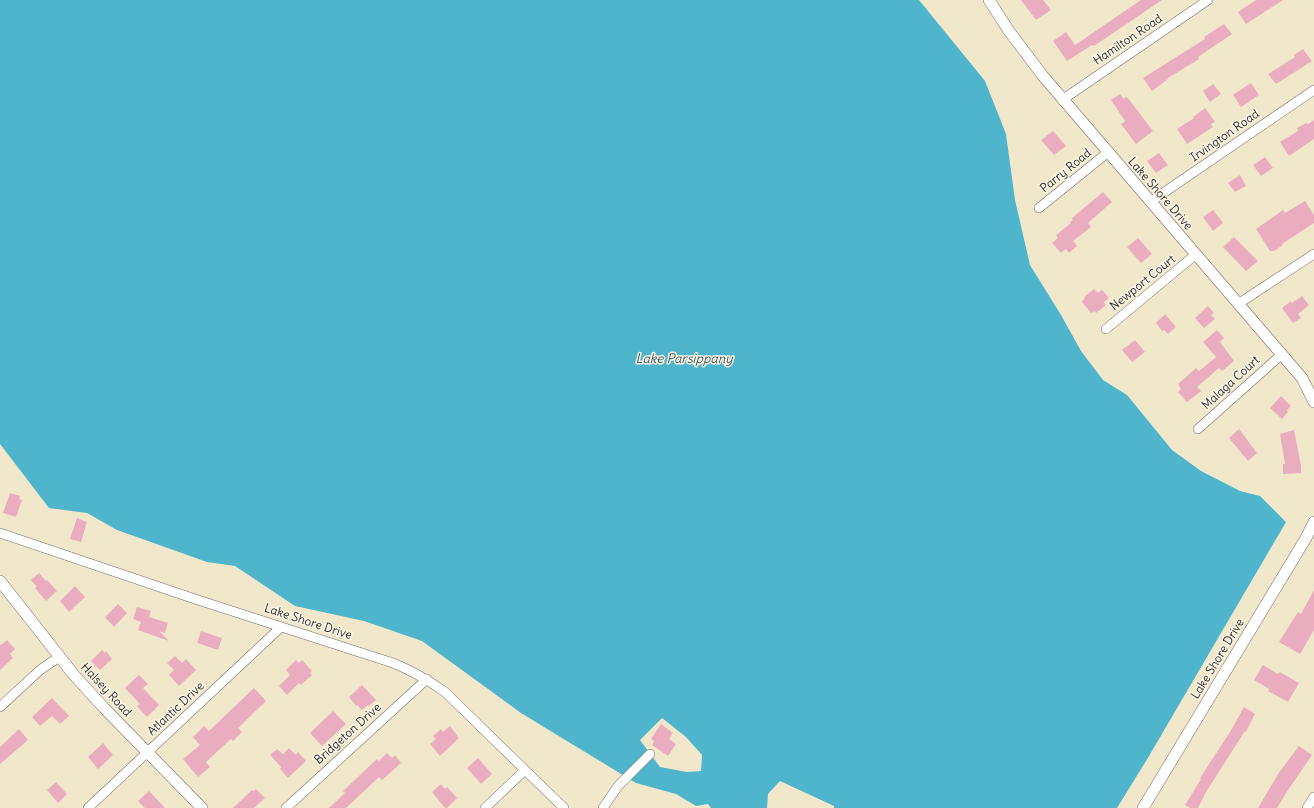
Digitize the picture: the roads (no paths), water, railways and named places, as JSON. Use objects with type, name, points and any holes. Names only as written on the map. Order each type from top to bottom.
[{"type":"street","name":"Lake Shore Drive","points":[[989,0],[1009,31],[1042,76],[1302,378],[1314,402]]},
{"type":"street","name":"Hamilton Road","points":[[1062,100],[1208,0]]},
{"type":"street","name":"Irvington Road","points":[[1150,202],[1314,90]]},
{"type":"street","name":"Parry Road","points":[[1039,208],[1107,152]]},
{"type":"street","points":[[1238,304],[1314,254]]},
{"type":"street","name":"Newport Court","points":[[1106,329],[1195,255]]},
{"type":"street","name":"Malaga Court","points":[[1198,429],[1281,355]]},
{"type":"street","name":"Lake Shore Drive","points":[[1143,808],[1306,538],[1314,522]]},
{"type":"street","name":"Lake Shore Drive","points":[[0,533],[198,600],[394,663],[411,670],[445,692],[564,808]]},
{"type":"street","name":"Halsey Road","points":[[0,581],[59,657],[104,708],[202,808]]},
{"type":"street","name":"Atlantic Drive","points":[[88,808],[281,627]]},
{"type":"street","points":[[0,707],[40,670],[59,657]]},
{"type":"street","name":"Bridgeton Drive","points":[[286,808],[427,679]]},
{"type":"street","points":[[603,808],[618,786],[650,754]]},
{"type":"street","points":[[484,808],[525,770]]},
{"type":"street","points":[[1307,808],[1314,797]]},
{"type":"water","name":"Lake Parsippany","points":[[0,0],[919,0],[985,81],[1006,134],[1015,200],[1030,265],[1081,351],[1103,380],[1127,395],[1172,450],[1201,471],[1240,491],[1260,496],[1286,522],[1117,808],[834,808],[834,806],[780,781],[768,794],[767,808],[711,808],[708,804],[696,806],[676,794],[636,783],[521,713],[422,641],[364,621],[295,606],[235,566],[207,562],[117,530],[87,513],[49,508],[0,444]],"holes":[[[662,718],[686,737],[702,755],[701,771],[687,772],[660,767],[640,740]]]}]
